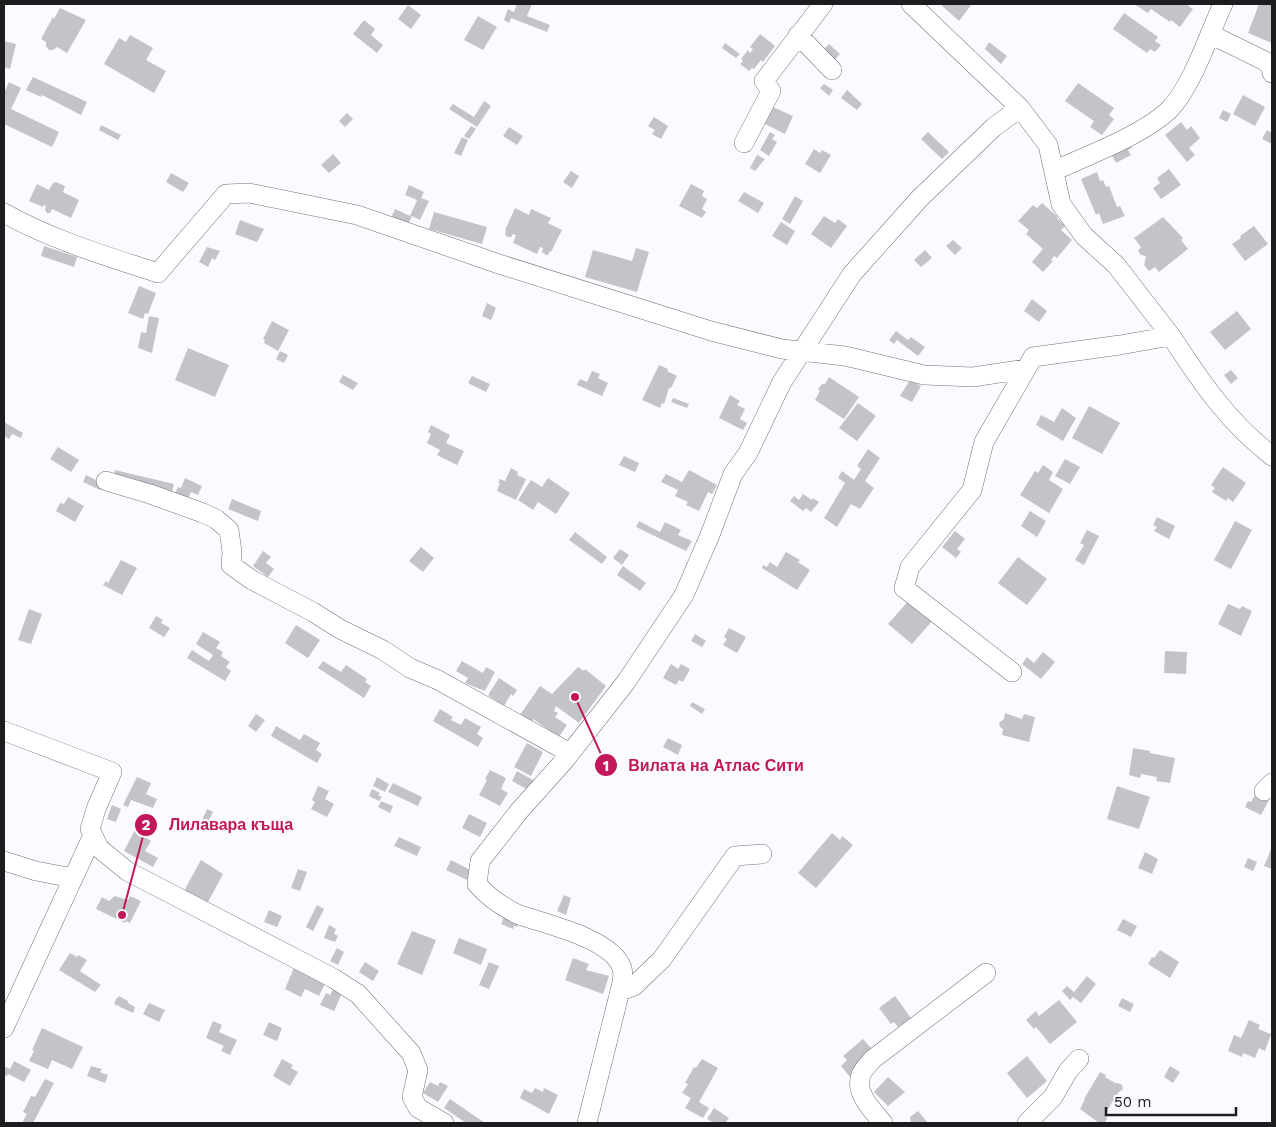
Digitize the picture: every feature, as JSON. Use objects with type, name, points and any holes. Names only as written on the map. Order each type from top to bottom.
[{"type":"street","points":[[744,143],[771,91],[764,81],[823,4]]},
{"type":"street","points":[[911,4],[1020,108],[1048,145],[1061,204],[1084,236],[1116,265],[1171,336],[1203,386],[1240,428],[1272,456]]},
{"type":"street","points":[[1054,171],[1143,129],[1170,109],[1189,82],[1223,4]]},
{"type":"street","points":[[1210,34],[1265,61],[1271,67],[1272,73]]},
{"type":"street","points":[[798,35],[832,70]]},
{"type":"street","points":[[586,1123],[623,980],[622,968],[607,950],[564,928],[516,913],[486,895],[477,884],[480,861],[626,682],[684,595],[710,535],[733,474],[748,453],[782,382],[852,274],[920,198],[994,127],[1020,108]]},
{"type":"street","points":[[4,213],[23,224],[91,251],[158,273],[226,194],[249,193],[357,214],[500,264],[711,331],[782,349],[845,356],[924,375],[973,377],[1026,369]]},
{"type":"street","points":[[1012,672],[904,588],[910,566],[972,490],[984,442],[1033,357],[1171,336]]},
{"type":"street","points":[[106,481],[150,494],[216,518],[229,530],[232,552],[231,565],[252,580],[313,612],[340,629],[383,650],[410,668],[438,680],[570,753]]},
{"type":"street","points":[[4,731],[112,772],[96,809],[90,829],[99,848],[127,871],[333,978],[358,994],[411,1053],[418,1070],[412,1097],[418,1108],[444,1123]]},
{"type":"street","points":[[4,1028],[93,834]]},
{"type":"street","points":[[620,991],[634,986],[662,959],[735,856],[762,854]]},
{"type":"street","points":[[4,861],[36,871],[73,878]]},
{"type":"street","points":[[883,1123],[867,1104],[860,1090],[861,1075],[873,1059],[986,973]]},
{"type":"street","points":[[1027,1123],[1053,1098],[1068,1071],[1079,1059]]},
{"type":"building","points":[[517,4],[532,4],[527,16],[550,25],[547,32],[511,18],[509,23],[504,20],[508,9],[514,12]]},
{"type":"building","points":[[940,4],[969,4],[971,5],[959,21]]},
{"type":"building","points":[[1134,4],[1186,4],[1193,9],[1180,27],[1151,9],[1148,13]]},
{"type":"building","points":[[1259,4],[1272,4],[1272,43],[1248,33]]},
{"type":"building","points":[[408,5],[421,15],[411,29],[398,19]]},
{"type":"building","points":[[60,8],[86,20],[67,53],[57,47],[49,50],[46,42],[41,39]]},
{"type":"building","points":[[1124,13],[1158,37],[1155,41],[1161,45],[1155,52],[1150,49],[1147,53],[1113,29]]},
{"type":"building","points":[[478,16],[497,27],[483,50],[464,40]]},
{"type":"building","points":[[364,20],[375,29],[371,35],[383,45],[377,53],[353,34]]},
{"type":"building","points":[[760,34],[775,46],[763,62],[761,60],[754,69],[752,68],[749,71],[740,64],[743,61],[741,59],[748,50],[750,53],[753,49],[750,47]]},
{"type":"building","points":[[130,35],[153,48],[146,60],[166,71],[154,93],[104,64],[119,38],[126,42]]},
{"type":"building","points":[[4,41],[16,44],[10,69],[4,67]]},
{"type":"building","points":[[989,42],[1007,56],[1001,64],[985,49]]},
{"type":"building","points":[[725,43],[740,54],[736,58],[722,48]]},
{"type":"building","points":[[829,44],[840,54],[834,61],[822,51]]},
{"type":"building","points":[[33,77],[87,102],[81,115],[42,95],[41,97],[26,90]]},
{"type":"building","points":[[9,82],[21,88],[11,109],[59,132],[52,147],[4,124],[4,93]]},
{"type":"building","points":[[1078,83],[1114,108],[1109,115],[1114,119],[1102,135],[1090,127],[1094,121],[1065,101]]},
{"type":"building","points":[[824,84],[833,90],[829,96],[820,88]]},
{"type":"building","points":[[847,90],[862,104],[857,110],[841,98]]},
{"type":"building","points":[[1243,95],[1265,107],[1255,126],[1233,114]]},
{"type":"building","points":[[484,101],[491,106],[477,127],[449,109],[453,104],[474,117]]},
{"type":"building","points":[[773,107],[793,116],[785,134],[765,124]]},
{"type":"building","points":[[1223,110],[1231,114],[1227,122],[1219,118]]},
{"type":"building","points":[[347,113],[353,119],[345,127],[339,121]]},
{"type":"building","points":[[654,117],[668,126],[661,139],[652,134],[655,130],[648,126]]},
{"type":"building","points":[[1181,122],[1187,130],[1191,126],[1200,138],[1189,148],[1195,155],[1187,162],[1165,135]]},
{"type":"building","points":[[101,125],[121,135],[118,140],[99,130]]},
{"type":"building","points":[[471,126],[476,129],[469,139],[464,136]]},
{"type":"building","points":[[509,127],[523,136],[517,145],[503,136]]},
{"type":"building","points":[[1267,130],[1272,133],[1272,144],[1262,139]]},
{"type":"building","points":[[770,132],[775,135],[772,139],[777,142],[769,156],[760,150]]},
{"type":"building","points":[[928,132],[949,152],[942,159],[921,139]]},
{"type":"building","points":[[462,137],[468,140],[461,156],[454,153]]},
{"type":"building","points":[[1130,143],[1132,148],[1128,150],[1131,155],[1116,163],[1111,153]]},
{"type":"building","points":[[814,149],[820,153],[822,150],[831,155],[820,173],[805,164]]},
{"type":"building","points":[[333,154],[341,163],[329,173],[321,165]]},
{"type":"building","points":[[757,155],[765,159],[755,171],[750,168]]},
{"type":"building","points":[[1169,169],[1181,185],[1161,199],[1153,188],[1160,183],[1157,178]]},
{"type":"building","points":[[571,171],[579,176],[572,188],[563,182]]},
{"type":"building","points":[[1097,172],[1100,181],[1103,180],[1106,187],[1109,186],[1117,207],[1120,206],[1125,216],[1103,224],[1099,213],[1096,215],[1081,179]]},
{"type":"building","points":[[171,173],[189,183],[183,192],[166,182]]},
{"type":"building","points":[[56,182],[65,186],[63,192],[79,200],[71,218],[52,209],[50,213],[47,213],[45,210],[46,206],[44,205],[43,207],[29,201],[37,184],[49,190],[53,183]]},
{"type":"building","points":[[691,184],[704,191],[702,196],[707,199],[702,209],[706,212],[702,218],[679,206]]},
{"type":"building","points":[[409,185],[424,192],[421,198],[429,201],[420,220],[412,216],[408,225],[391,218],[395,209],[410,216],[417,200],[405,195]]},
{"type":"building","points":[[744,192],[764,203],[758,213],[738,201]]},
{"type":"building","points":[[795,196],[803,201],[790,224],[782,219]]},
{"type":"building","points":[[1042,203],[1058,217],[1065,226],[1061,230],[1072,240],[1057,258],[1054,256],[1051,260],[1053,261],[1043,272],[1032,262],[1043,249],[1026,234],[1029,230],[1018,221],[1033,205],[1037,208]]},
{"type":"building","points":[[515,208],[529,215],[531,209],[551,218],[548,223],[562,230],[548,255],[542,252],[543,248],[540,247],[537,254],[513,243],[516,235],[513,234],[511,237],[507,237],[505,230]]},
{"type":"building","points":[[434,212],[487,227],[482,244],[429,229]]},
{"type":"building","points":[[824,216],[835,223],[838,219],[847,226],[831,248],[811,234]]},
{"type":"building","points":[[1163,217],[1183,238],[1181,240],[1188,249],[1159,272],[1155,267],[1149,271],[1144,265],[1146,256],[1141,255],[1138,251],[1141,247],[1134,238]]},
{"type":"building","points":[[240,220],[264,229],[257,242],[235,234]]},
{"type":"building","points":[[781,222],[795,231],[787,245],[772,236]]},
{"type":"building","points":[[1254,226],[1268,244],[1245,261],[1232,244]]},
{"type":"building","points":[[953,240],[962,248],[955,255],[946,246]]},
{"type":"building","points":[[44,246],[77,257],[74,267],[41,256]]},
{"type":"building","points":[[207,247],[220,251],[215,260],[212,258],[208,267],[199,262]]},
{"type":"building","points":[[636,248],[649,252],[637,292],[585,277],[593,250],[632,261]]},
{"type":"building","points":[[925,250],[932,258],[921,267],[914,260]]},
{"type":"building","points":[[139,286],[156,293],[148,314],[145,313],[143,319],[128,313]]},
{"type":"building","points":[[1032,299],[1047,311],[1039,322],[1024,311]]},
{"type":"building","points":[[487,303],[496,308],[491,320],[482,316]]},
{"type":"building","points":[[1237,311],[1251,329],[1225,350],[1210,332]]},
{"type":"building","points":[[149,316],[159,318],[152,353],[138,348],[141,332],[146,333]]},
{"type":"building","points":[[272,321],[289,330],[278,351],[264,343],[265,340],[263,339]]},
{"type":"building","points":[[896,331],[908,340],[911,337],[925,347],[918,356],[897,340],[894,344],[889,340]]},
{"type":"building","points":[[188,348],[229,365],[215,397],[175,380]]},
{"type":"building","points":[[280,351],[288,355],[284,363],[276,359]]},
{"type":"building","points":[[659,365],[677,376],[671,388],[669,388],[664,404],[662,403],[660,408],[642,400]]},
{"type":"building","points":[[1231,370],[1238,378],[1231,384],[1224,375]]},
{"type":"building","points":[[592,371],[600,374],[598,378],[608,383],[602,396],[577,385],[580,379],[587,382]]},
{"type":"building","points":[[343,375],[358,383],[353,390],[339,382]]},
{"type":"building","points":[[472,376],[490,384],[486,392],[468,383]]},
{"type":"building","points":[[829,377],[859,397],[844,419],[815,400],[820,391],[818,389],[822,384],[825,384]]},
{"type":"building","points":[[910,380],[921,386],[912,402],[900,396]]},
{"type":"building","points":[[730,395],[740,401],[737,405],[745,409],[740,419],[747,423],[743,430],[719,418]]},
{"type":"building","points":[[673,398],[689,404],[687,408],[671,402]]},
{"type":"building","points":[[858,403],[876,416],[857,441],[839,428]]},
{"type":"building","points":[[1089,406],[1120,423],[1102,454],[1072,438]]},
{"type":"building","points":[[1062,408],[1076,418],[1063,441],[1036,425],[1041,415],[1054,422]]},
{"type":"building","points":[[4,422],[23,433],[21,438],[12,434],[9,439],[4,436]]},
{"type":"building","points":[[431,425],[450,435],[446,443],[464,451],[457,465],[437,455],[440,450],[427,443],[431,434],[428,432]]},
{"type":"building","points":[[58,447],[79,460],[71,472],[50,459]]},
{"type":"building","points":[[868,449],[880,458],[865,481],[874,488],[860,509],[851,504],[837,527],[824,518],[845,483],[838,478],[842,471],[854,480],[861,469],[857,466]]},
{"type":"building","points":[[624,456],[639,463],[635,472],[619,465]]},
{"type":"building","points":[[1065,459],[1080,467],[1070,484],[1055,476]]},
{"type":"building","points":[[1043,465],[1053,472],[1049,480],[1063,489],[1049,513],[1020,495],[1035,471],[1038,473]]},
{"type":"building","points":[[1223,467],[1246,483],[1233,502],[1228,498],[1226,501],[1212,492],[1215,488],[1211,485]]},
{"type":"building","points":[[511,468],[518,472],[517,475],[526,479],[516,500],[497,491],[500,479],[505,481]]},
{"type":"building","points":[[115,470],[174,484],[172,492],[114,477]]},
{"type":"building","points":[[689,470],[717,485],[712,494],[708,492],[699,511],[686,505],[688,502],[675,496],[678,490],[661,482],[666,474],[682,482]]},
{"type":"building","points":[[86,475],[104,484],[100,490],[83,482]]},
{"type":"building","points":[[185,478],[202,486],[198,495],[191,492],[188,499],[175,493],[178,487],[181,488]]},
{"type":"building","points":[[548,478],[570,493],[556,514],[538,502],[533,510],[518,500],[531,480],[542,487]]},
{"type":"building","points":[[803,494],[819,502],[811,512],[806,508],[803,511],[790,501],[794,496],[799,500]]},
{"type":"building","points":[[68,497],[84,506],[75,522],[56,511],[60,503],[64,504]]},
{"type":"building","points":[[232,499],[261,511],[258,521],[228,509]]},
{"type":"building","points":[[1030,511],[1046,521],[1037,537],[1021,526]]},
{"type":"building","points":[[1157,517],[1175,526],[1169,539],[1154,531],[1157,527],[1153,525]]},
{"type":"building","points":[[639,521],[660,532],[665,522],[681,530],[678,535],[692,541],[686,551],[636,527]]},
{"type":"building","points":[[1235,521],[1252,530],[1231,569],[1214,560]]},
{"type":"building","points":[[1087,530],[1099,536],[1084,565],[1075,560],[1084,545],[1080,543]]},
{"type":"building","points":[[955,531],[965,539],[957,549],[961,552],[956,558],[942,547]]},
{"type":"building","points":[[575,532],[607,557],[602,564],[569,540]]},
{"type":"building","points":[[421,547],[434,558],[423,572],[409,561]]},
{"type":"building","points":[[620,549],[629,555],[622,565],[613,558]]},
{"type":"building","points":[[263,551],[271,557],[266,563],[274,569],[268,577],[253,566]]},
{"type":"building","points":[[786,552],[800,560],[798,562],[810,570],[797,590],[762,568],[763,565],[767,567],[770,562],[777,567]]},
{"type":"building","points":[[1018,557],[1047,579],[1027,605],[998,583]]},
{"type":"building","points":[[121,560],[137,568],[122,595],[103,585],[106,581],[108,583]]},
{"type":"building","points":[[623,566],[646,583],[640,591],[617,575]]},
{"type":"building","points":[[910,599],[933,620],[912,644],[888,624]]},
{"type":"building","points":[[1228,604],[1240,609],[1242,606],[1252,611],[1241,636],[1218,624]]},
{"type":"building","points":[[29,609],[42,614],[31,644],[18,640]]},
{"type":"building","points":[[156,616],[163,620],[161,623],[170,628],[164,637],[149,628]]},
{"type":"building","points":[[296,625],[320,640],[308,658],[285,643]]},
{"type":"building","points":[[729,628],[746,637],[737,653],[723,645],[727,639],[724,637]]},
{"type":"building","points":[[203,632],[220,642],[216,648],[223,652],[221,656],[230,662],[226,667],[231,671],[225,681],[187,658],[192,650],[209,661],[213,655],[196,644]]},
{"type":"building","points":[[695,634],[706,641],[702,647],[691,641]]},
{"type":"building","points":[[1165,651],[1187,652],[1186,674],[1164,673]]},
{"type":"building","points":[[1043,652],[1055,662],[1041,679],[1022,664],[1027,657],[1034,663]]},
{"type":"building","points":[[323,661],[341,672],[346,665],[367,679],[365,682],[371,686],[364,698],[318,668]]},
{"type":"building","points":[[462,661],[483,673],[486,667],[495,672],[485,691],[465,683],[468,678],[456,671]]},
{"type":"building","points":[[671,664],[678,669],[681,664],[690,669],[683,682],[679,680],[676,685],[663,678]]},
{"type":"building","points":[[578,667],[584,671],[585,669],[606,686],[579,723],[556,706],[554,711],[558,713],[555,717],[567,725],[559,737],[533,719],[532,722],[520,715],[540,686],[552,694],[549,699]]},
{"type":"building","points":[[499,678],[517,690],[513,696],[511,694],[504,706],[488,695]]},
{"type":"building","points":[[692,702],[705,709],[702,714],[690,706]]},
{"type":"building","points":[[440,709],[453,717],[451,720],[461,725],[465,718],[481,727],[477,734],[483,738],[478,747],[433,721]]},
{"type":"building","points":[[1005,713],[1022,719],[1024,714],[1035,717],[1029,742],[1002,735],[1003,729],[999,723],[1004,719]]},
{"type":"building","points":[[256,714],[265,720],[256,732],[248,726]]},
{"type":"building","points":[[276,726],[300,740],[304,734],[320,743],[316,750],[322,754],[317,763],[271,736]]},
{"type":"building","points":[[668,738],[682,745],[678,755],[663,747]]},
{"type":"building","points":[[527,743],[543,752],[531,776],[514,767]]},
{"type":"building","points":[[1133,748],[1175,758],[1170,783],[1156,781],[1157,777],[1141,774],[1140,778],[1129,775]]},
{"type":"building","points":[[490,770],[506,778],[501,789],[508,793],[500,806],[479,795]]},
{"type":"building","points":[[517,771],[535,781],[530,791],[512,781]]},
{"type":"building","points":[[137,777],[151,783],[146,794],[157,799],[153,808],[131,800],[128,807],[123,805]]},
{"type":"building","points":[[377,777],[389,784],[385,792],[373,786]]},
{"type":"building","points":[[393,783],[422,797],[418,806],[388,792]]},
{"type":"building","points":[[318,786],[329,791],[325,799],[334,804],[327,817],[311,809],[315,802],[312,800]]},
{"type":"building","points":[[1117,786],[1150,797],[1139,829],[1107,819]]},
{"type":"building","points":[[372,789],[380,793],[378,795],[382,797],[379,801],[369,796]]},
{"type":"building","points":[[1257,791],[1270,798],[1261,815],[1245,807],[1248,801],[1251,802]]},
{"type":"building","points":[[381,801],[393,806],[390,813],[378,807]]},
{"type":"building","points":[[112,805],[121,809],[116,822],[107,819]]},
{"type":"building","points":[[207,809],[213,812],[208,822],[202,820]]},
{"type":"building","points":[[469,814],[487,823],[480,837],[462,828]]},
{"type":"building","points":[[135,830],[151,841],[145,851],[158,858],[153,867],[124,851]]},
{"type":"building","points":[[832,833],[840,840],[842,836],[853,845],[816,888],[798,873]]},
{"type":"building","points":[[399,837],[421,847],[417,856],[394,846]]},
{"type":"building","points":[[1272,847],[1272,869],[1264,866]]},
{"type":"building","points":[[1145,852],[1158,859],[1152,874],[1138,868]]},
{"type":"building","points":[[1248,858],[1257,862],[1253,871],[1244,867]]},
{"type":"building","points":[[201,860],[223,874],[207,904],[188,894],[185,889]]},
{"type":"building","points":[[451,860],[472,871],[467,880],[446,870]]},
{"type":"building","points":[[298,869],[307,872],[300,891],[291,888]]},
{"type":"building","points":[[564,895],[571,898],[566,915],[557,911]]},
{"type":"building","points":[[115,896],[128,900],[130,896],[141,901],[130,923],[126,921],[125,923],[96,909],[102,897],[109,901]]},
{"type":"building","points":[[317,905],[324,909],[313,931],[306,927]]},
{"type":"building","points":[[269,910],[282,916],[277,927],[264,922]]},
{"type":"building","points":[[506,912],[518,923],[517,927],[514,926],[513,929],[501,924]]},
{"type":"building","points":[[1123,919],[1137,926],[1131,937],[1117,930]]},
{"type":"building","points":[[329,925],[336,929],[334,934],[338,936],[335,942],[324,938]]},
{"type":"building","points":[[412,931],[436,940],[422,975],[397,964]]},
{"type":"building","points":[[459,938],[487,949],[481,965],[453,953]]},
{"type":"building","points":[[337,948],[344,952],[338,965],[330,961]]},
{"type":"building","points":[[1160,950],[1179,962],[1170,978],[1148,964],[1152,957],[1154,958]]},
{"type":"building","points":[[70,953],[87,960],[80,971],[101,985],[95,992],[59,970]]},
{"type":"building","points":[[573,958],[589,964],[586,970],[609,976],[603,994],[565,980]]},
{"type":"building","points":[[365,962],[379,971],[373,981],[359,972]]},
{"type":"building","points":[[489,962],[499,966],[489,989],[479,985]]},
{"type":"building","points":[[296,963],[328,978],[319,996],[305,989],[301,997],[285,989]]},
{"type":"building","points":[[1087,976],[1096,984],[1081,1003],[1073,997],[1070,1000],[1062,991],[1067,986],[1074,992]]},
{"type":"building","points":[[337,982],[345,986],[334,1011],[320,1005],[326,993],[330,995]]},
{"type":"building","points":[[119,996],[135,1007],[133,1013],[114,1004]]},
{"type":"building","points":[[895,996],[911,1018],[898,1027],[894,1022],[891,1024],[879,1008]]},
{"type":"building","points":[[1122,998],[1134,1004],[1130,1012],[1118,1006]]},
{"type":"building","points":[[1059,1000],[1077,1022],[1050,1044],[1036,1027],[1034,1029],[1026,1020],[1036,1011],[1039,1016]]},
{"type":"building","points":[[149,1003],[165,1010],[159,1022],[143,1014]]},
{"type":"building","points":[[1249,1020],[1260,1025],[1258,1029],[1271,1034],[1265,1051],[1259,1048],[1255,1058],[1243,1053],[1242,1057],[1228,1051],[1234,1035],[1241,1038]]},
{"type":"building","points":[[213,1021],[222,1025],[219,1032],[237,1040],[230,1055],[221,1051],[224,1046],[206,1038]]},
{"type":"building","points":[[269,1022],[282,1028],[277,1041],[263,1035]]},
{"type":"building","points":[[42,1028],[83,1047],[72,1069],[52,1060],[48,1069],[29,1061]]},
{"type":"building","points":[[863,1039],[877,1055],[850,1077],[841,1066],[847,1060],[843,1056]]},
{"type":"building","points":[[1027,1056],[1047,1081],[1027,1098],[1007,1073]]},
{"type":"building","points":[[282,1059],[293,1065],[291,1068],[298,1072],[290,1086],[273,1076]]},
{"type":"building","points":[[702,1059],[718,1068],[699,1102],[709,1108],[703,1118],[685,1108],[691,1098],[682,1093],[688,1084],[685,1083],[694,1067],[696,1068]]},
{"type":"building","points":[[14,1061],[31,1070],[24,1082],[8,1074],[7,1076],[4,1075],[4,1066],[10,1069]]},
{"type":"building","points":[[91,1066],[102,1069],[100,1072],[108,1075],[105,1083],[87,1076]]},
{"type":"building","points":[[1170,1066],[1180,1072],[1173,1083],[1164,1077]]},
{"type":"building","points":[[1100,1072],[1115,1083],[1122,1085],[1123,1089],[1111,1104],[1104,1123],[1099,1123],[1080,1109]]},
{"type":"building","points":[[888,1077],[905,1092],[888,1106],[874,1092]]},
{"type":"building","points":[[45,1079],[54,1083],[33,1123],[22,1123],[27,1114],[23,1112],[31,1096],[35,1097]]},
{"type":"building","points":[[430,1082],[438,1086],[440,1082],[448,1086],[438,1102],[423,1093]]},
{"type":"building","points":[[535,1088],[543,1092],[544,1088],[558,1095],[549,1114],[520,1098],[524,1089],[532,1093]]},
{"type":"building","points":[[450,1099],[485,1123],[466,1123],[444,1108]]},
{"type":"building","points":[[714,1108],[729,1118],[725,1123],[714,1123],[707,1119]]},
{"type":"building","points":[[918,1111],[928,1123],[911,1123],[910,1117]]},
{"type":"place","name":"Вилата на Атлас Сити","points":[[575,697]]},
{"type":"place","name":"Лилавара къща","points":[[122,915]]}]
